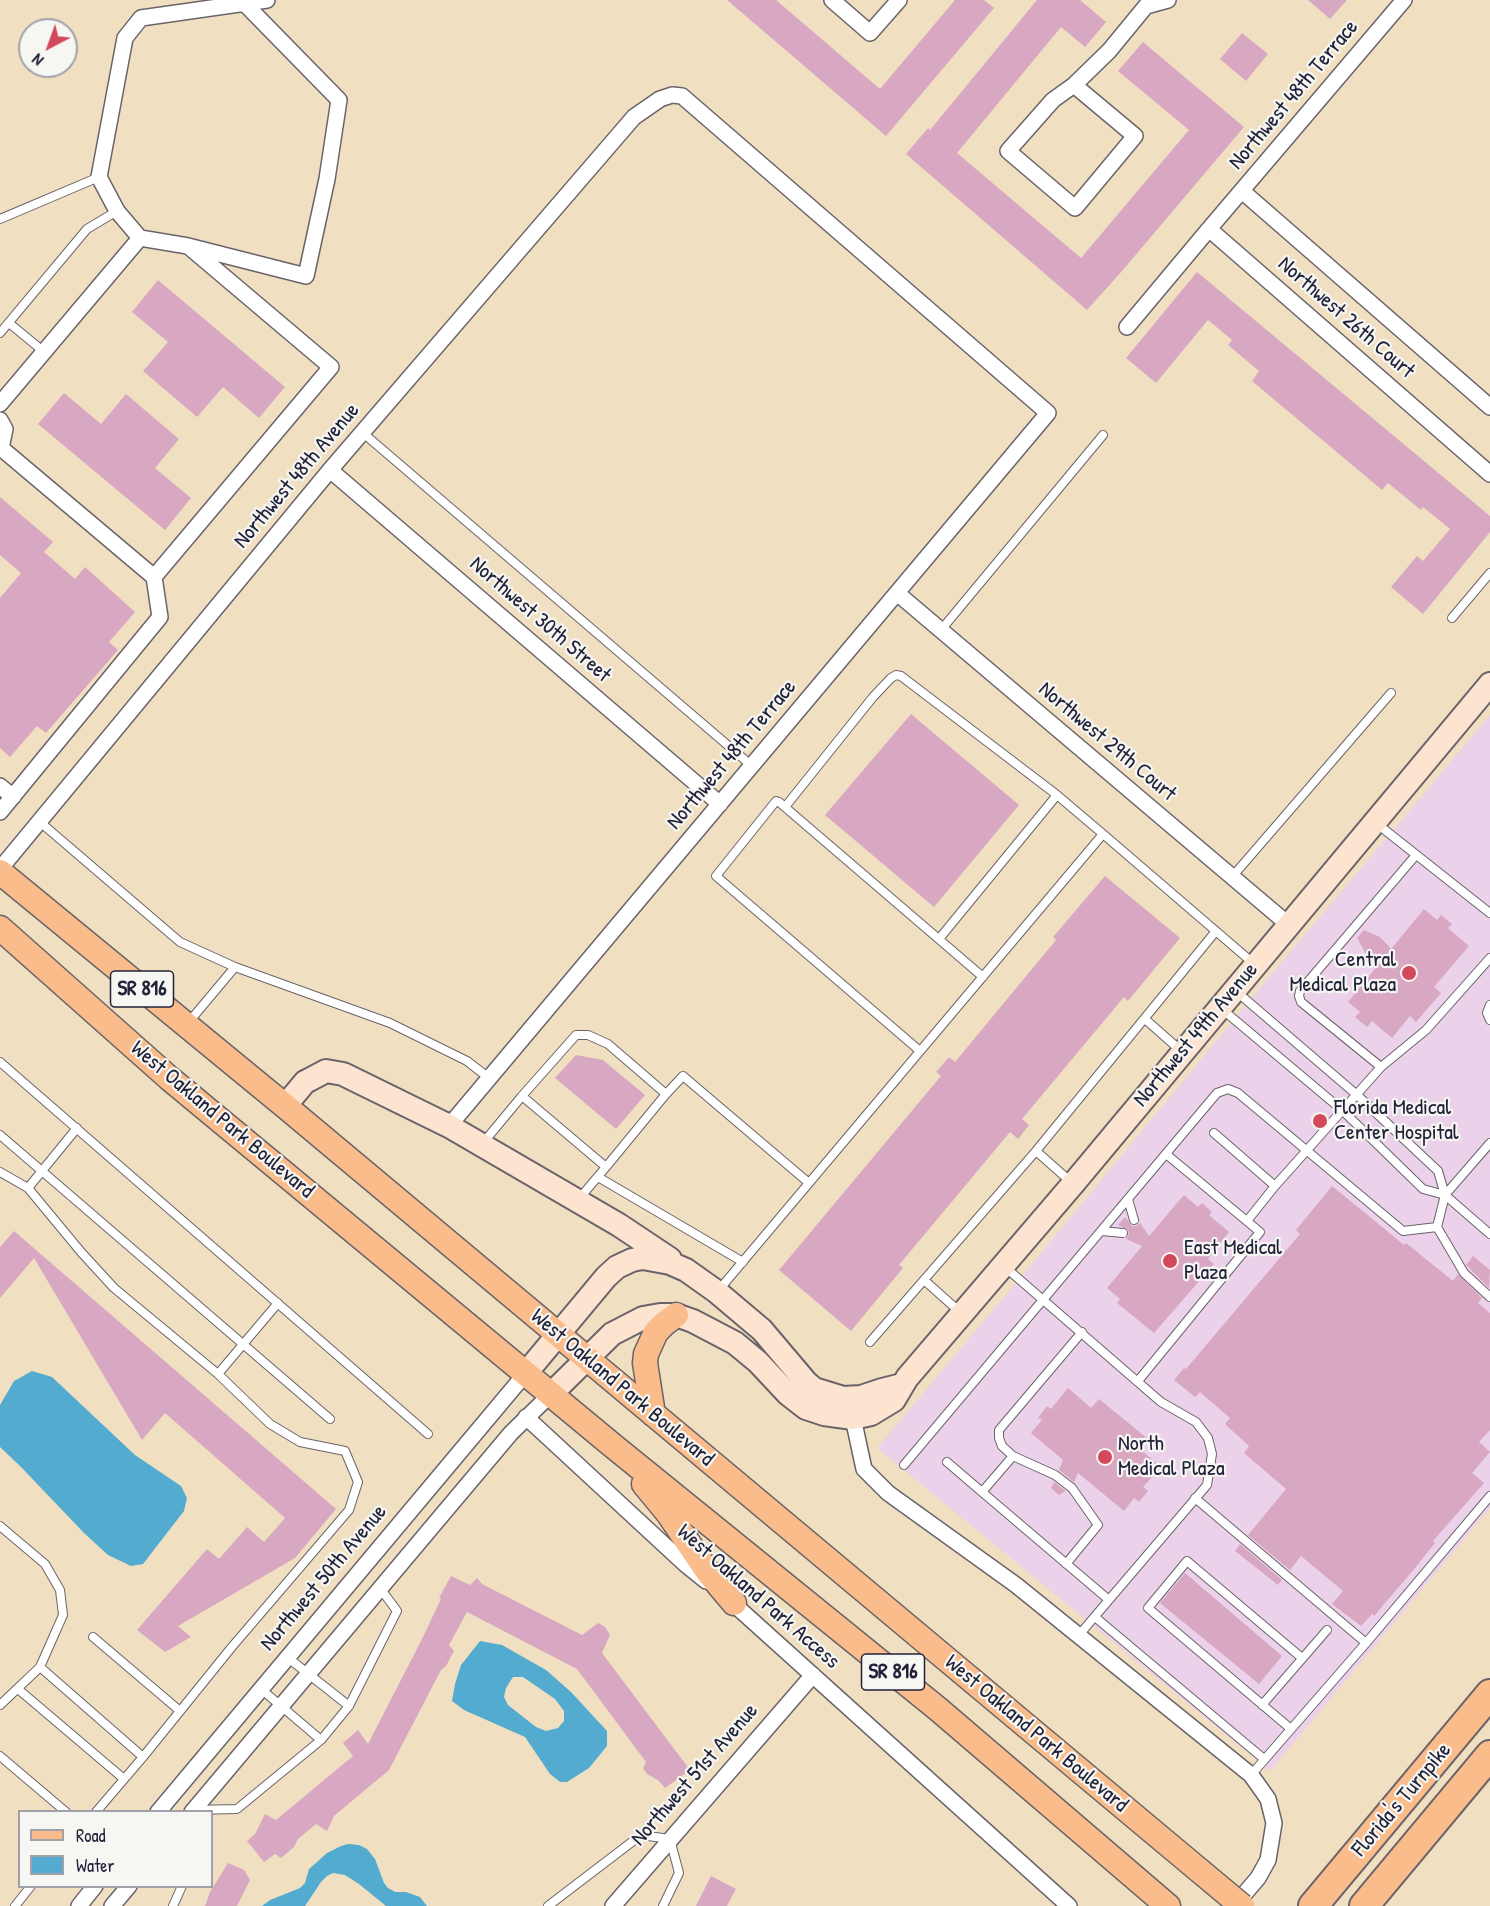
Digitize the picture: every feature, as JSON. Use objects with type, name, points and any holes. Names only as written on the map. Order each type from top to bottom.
[{"type":"highway","name":"Florida's Turnpike","points":[[1313,1906],[1490,1694]]},
{"type":"highway","name":"Florida's Turnpike","points":[[1364,1906],[1490,1755]]},
{"type":"main road","name":"West Oakland Park Boulevard","points":[[0,871],[285,1106],[1242,1906]]},
{"type":"main road","name":"West Oakland Park Boulevard","points":[[0,928],[169,1078],[612,1445],[938,1709],[1168,1906]]},
{"type":"main road","points":[[653,1414],[645,1363],[646,1354],[656,1332],[676,1315]]},
{"type":"main road","points":[[612,1445],[668,1514],[708,1572],[734,1603]]},
{"type":"street","points":[[244,3],[339,100],[327,179],[306,276],[188,246],[140,238],[117,211],[99,177],[125,38],[141,18],[244,3],[267,0]]},
{"type":"street","points":[[832,0],[870,33],[899,0]]},
{"type":"street","points":[[1074,85],[1135,136],[1076,208],[1008,151],[1053,100],[1074,85],[1109,51],[1142,3],[1168,0]]},
{"type":"street","name":"Northwest 48th Terrace","points":[[1242,191],[1404,0]]},
{"type":"street","name":"Northwest 48th Avenue","points":[[0,871],[330,470],[634,117],[660,99],[672,94],[682,96],[1048,413]]},
{"type":"street","points":[[1127,327],[1242,191],[1490,407]]},
{"type":"street","name":"Northwest 26th Court","points":[[1209,229],[1490,474]]},
{"type":"street","points":[[0,404],[140,238]]},
{"type":"street","name":"Northwest 48th Avenue","points":[[154,577],[330,367],[188,246]]},
{"type":"street","name":"Northwest 48th Terrace","points":[[449,1126],[1048,413]]},
{"type":"street","points":[[0,420],[5,429],[1,449],[154,577],[160,617],[0,812]]},
{"type":"street","name":"Northwest 30th Street","points":[[330,470],[720,804]]},
{"type":"street","name":"Northwest 29th Court","points":[[897,593],[1289,925]]},
{"type":"street","name":"Northwest 49th Avenue","points":[[551,1394],[612,1334],[643,1318],[676,1315],[693,1320],[735,1342],[758,1362],[788,1394],[806,1408],[824,1414],[853,1418],[871,1414],[894,1400],[907,1378],[961,1313],[1072,1184],[1490,684]]},
{"type":"street","points":[[0,786],[13,797]]},
{"type":"street","points":[[285,1106],[305,1082],[326,1071],[344,1074],[449,1126],[619,1225],[717,1292],[762,1330],[814,1389],[843,1398],[861,1397],[902,1386]]},
{"type":"street","points":[[526,1373],[596,1287],[617,1267],[643,1258],[670,1263],[686,1270]]},
{"type":"street","name":"Northwest 50th Avenue","points":[[159,1810],[526,1373]]},
{"type":"street","points":[[194,1810],[511,1433],[551,1394]]},
{"type":"street","name":"West Oakland Park Access","points":[[526,1417],[685,1563],[734,1603],[1069,1906]]},
{"type":"street","points":[[853,1418],[864,1468],[888,1493],[1016,1585],[1251,1775],[1268,1799],[1274,1823],[1268,1860],[1258,1878],[1234,1906]]},
{"type":"street","points":[[273,1674],[293,1691]]},
{"type":"street","name":"Northwest 51st Avenue","points":[[613,1906],[813,1675]]},
{"type":"street","points":[[172,1793],[192,1810]]},
{"type":"street","points":[[79,1906],[94,1888]]},
{"type":"street","points":[[112,1906],[128,1888]]},
{"type":"lane","points":[[0,219],[99,177]]},
{"type":"lane","points":[[0,333],[87,229],[117,211]]},
{"type":"lane","points":[[9,323],[43,351]]},
{"type":"lane","points":[[363,433],[752,766]]},
{"type":"lane","points":[[941,630],[1103,435]]},
{"type":"lane","points":[[1452,618],[1490,573]]},
{"type":"lane","points":[[785,807],[873,697],[891,678],[896,675],[902,676],[1057,795],[1255,964]]},
{"type":"lane","points":[[1232,877],[1391,693]]},
{"type":"lane","points":[[939,939],[1057,795]]},
{"type":"lane","points":[[920,1051],[716,876],[776,801],[983,976]]},
{"type":"lane","points":[[40,822],[180,942],[235,967],[390,1023],[466,1061],[489,1078]]},
{"type":"lane","points":[[1375,822],[1490,913]]},
{"type":"lane","points":[[717,1292],[1103,834]]},
{"type":"lane","points":[[1381,1067],[1301,1002],[1299,996],[1300,991],[1416,855]]},
{"type":"lane","points":[[870,1342],[1036,1151],[1216,931]]},
{"type":"lane","points":[[1248,1221],[1306,1150],[1381,1067],[1426,1030],[1490,958]]},
{"type":"lane","points":[[186,1025],[235,967]]},
{"type":"lane","points":[[1234,989],[1357,1095],[1437,1171],[1445,1195]]},
{"type":"lane","points":[[1490,1005],[1487,1013],[1490,1020]]},
{"type":"lane","points":[[1219,1007],[1342,1110],[1423,1189],[1445,1195],[1490,1234]]},
{"type":"lane","points":[[1145,1019],[1182,1052]]},
{"type":"lane","points":[[481,1145],[576,1035],[588,1035],[609,1044],[666,1094]]},
{"type":"lane","points":[[0,1062],[428,1434]]},
{"type":"lane","points":[[577,1201],[683,1076],[809,1183]]},
{"type":"lane","points":[[904,1465],[1217,1093],[1228,1089],[1238,1093],[1403,1231],[1437,1227]]},
{"type":"lane","points":[[522,1096],[606,1167]]},
{"type":"lane","points":[[28,1188],[77,1128]]},
{"type":"lane","points":[[1214,1133],[1275,1186]]},
{"type":"lane","points":[[0,1135],[330,1419]]},
{"type":"lane","points":[[1490,1143],[1445,1195],[1437,1227],[1464,1274],[1490,1297]]},
{"type":"lane","points":[[1036,1151],[1072,1184]]},
{"type":"lane","points":[[1138,1381],[1260,1232],[1166,1154]]},
{"type":"lane","points":[[0,1172],[28,1188],[114,1288],[218,1374],[270,1424],[300,1442],[345,1451],[358,1482],[349,1510],[231,1648],[98,1810]]},
{"type":"lane","points":[[598,1177],[743,1262]]},
{"type":"lane","points":[[1128,1199],[1134,1220]]},
{"type":"lane","points":[[1101,1231],[1123,1233]]},
{"type":"lane","points":[[1002,1265],[1161,1402],[1196,1422],[1208,1438],[1212,1454],[1207,1485],[1079,1635]]},
{"type":"lane","points":[[924,1280],[961,1313]]},
{"type":"lane","points":[[218,1374],[278,1303]]},
{"type":"lane","points":[[1066,1564],[1098,1525],[1071,1488],[1054,1475],[1013,1456],[1002,1446],[999,1430],[1082,1332]]},
{"type":"lane","points":[[982,1492],[1013,1456]]},
{"type":"lane","points":[[947,1462],[1109,1600]]},
{"type":"lane","points":[[1251,1775],[1490,1496]]},
{"type":"lane","points":[[1195,1498],[1366,1643]]},
{"type":"lane","points":[[0,1526],[45,1564],[60,1590],[63,1615],[40,1667],[0,1706]]},
{"type":"lane","points":[[1291,1729],[1148,1608],[1187,1561],[1302,1658]]},
{"type":"lane","points":[[213,1810],[237,1809],[321,1740],[349,1707],[397,1611],[380,1588]]},
{"type":"lane","points":[[1095,1617],[1264,1759]]},
{"type":"lane","points":[[1262,1705],[1327,1630]]},
{"type":"lane","points":[[93,1637],[180,1711]]},
{"type":"lane","points":[[287,1657],[349,1707]]},
{"type":"lane","points":[[40,1667],[143,1757]]},
{"type":"lane","points":[[18,1689],[124,1779]]},
{"type":"lane","points":[[261,1689],[321,1740]]},
{"type":"lane","points":[[0,1756],[64,1810]]},
{"type":"lane","points":[[548,1906],[641,1835],[670,1839],[679,1872],[663,1906]]},
{"type":"lane","points":[[15,1906],[30,1888]]},
{"type":"lane","points":[[173,1906],[182,1888]]},
{"type":"shaded area","name":"Florida Medical Center Hospital","points":[[1490,715],[1490,1508],[1270,1771],[877,1448]]},
{"type":"water","points":[[32,1371],[52,1377],[135,1455],[181,1486],[187,1498],[184,1511],[143,1564],[131,1566],[108,1555],[0,1447],[0,1405],[14,1381]]},
{"type":"water","points":[[480,1641],[502,1645],[546,1670],[571,1692],[607,1731],[607,1746],[589,1768],[567,1782],[560,1782],[550,1774],[525,1737],[464,1710],[452,1701],[461,1665]],"holes":[[[513,1677],[523,1677],[555,1699],[564,1711],[564,1721],[558,1728],[546,1731],[536,1727],[508,1705],[504,1697],[506,1688]]]},
{"type":"water","points":[[348,1844],[359,1845],[367,1849],[375,1859],[388,1888],[395,1892],[406,1892],[420,1897],[427,1906],[386,1906],[345,1875],[333,1873],[321,1882],[305,1906],[262,1906],[270,1900],[300,1888],[305,1883],[309,1869],[327,1853]]},
{"type":"building","points":[[727,0],[776,0],[880,89],[955,0],[984,0],[994,8],[886,136]]},
{"type":"building","points":[[1037,0],[1080,0],[1106,22],[1085,47],[1061,27],[957,153],[1081,258],[1189,130],[1118,71],[1143,42],[1244,127],[1087,310],[906,154],[928,128],[930,130]]},
{"type":"building","points":[[1308,0],[1347,0],[1330,19]]},
{"type":"building","points":[[1242,33],[1268,54],[1246,81],[1220,59]]},
{"type":"building","points":[[1197,272],[1490,516],[1490,532],[1423,614],[1391,587],[1417,556],[1423,561],[1450,529],[1423,507],[1421,510],[1388,483],[1382,490],[1252,381],[1259,371],[1228,345],[1232,340],[1208,320],[1156,383],[1126,358]]},
{"type":"building","points":[[158,280],[285,387],[259,418],[223,387],[197,417],[143,371],[168,342],[132,312]]},
{"type":"building","points":[[64,393],[101,424],[126,394],[179,439],[155,468],[191,498],[165,530],[38,424]]},
{"type":"building","points":[[0,497],[53,542],[44,552],[75,579],[85,567],[135,612],[109,642],[118,650],[46,733],[37,726],[10,757],[0,748],[0,598],[21,573],[0,555]]},
{"type":"building","points":[[911,714],[1019,805],[934,907],[825,815]]},
{"type":"building","points":[[1105,876],[1180,938],[1128,1001],[1124,997],[1022,1119],[1029,1125],[1018,1139],[1010,1132],[899,1265],[903,1268],[851,1331],[779,1270],[941,1076],[936,1072],[949,1057],[955,1062],[1056,940],[1053,937]]},
{"type":"building","name":"Central Medical Plaza","points":[[1424,909],[1437,920],[1441,915],[1452,924],[1448,928],[1469,946],[1434,987],[1441,993],[1416,1022],[1410,1016],[1392,1038],[1372,1021],[1367,1027],[1355,1017],[1360,1012],[1348,1002],[1383,959],[1366,954],[1357,938],[1364,930],[1380,937],[1391,949]]},
{"type":"building","points":[[576,1055],[603,1060],[645,1095],[616,1129],[555,1078]]},
{"type":"building","points":[[1332,1186],[1404,1245],[1406,1243],[1453,1281],[1458,1274],[1482,1298],[1478,1303],[1490,1313],[1490,1430],[1479,1442],[1490,1452],[1472,1473],[1484,1483],[1433,1541],[1435,1543],[1374,1616],[1372,1614],[1361,1626],[1332,1604],[1343,1591],[1301,1556],[1290,1570],[1248,1535],[1286,1489],[1244,1453],[1249,1446],[1225,1424],[1230,1418],[1200,1392],[1195,1397],[1174,1380],[1184,1368],[1186,1369],[1300,1234],[1296,1230]]},
{"type":"building","name":"East Medical Plaza","points":[[1184,1195],[1198,1207],[1202,1203],[1212,1212],[1209,1215],[1229,1232],[1208,1259],[1214,1264],[1154,1333],[1117,1303],[1120,1299],[1107,1288],[1142,1246],[1126,1239],[1129,1234],[1128,1230],[1118,1225],[1125,1217],[1132,1226],[1140,1223],[1149,1236]]},
{"type":"building","points":[[14,1231],[336,1509],[295,1558],[178,1626],[191,1637],[165,1652],[137,1630],[207,1549],[219,1559],[247,1527],[264,1542],[285,1518],[165,1413],[142,1440],[34,1258],[0,1298],[0,1247]]},
{"type":"building","points":[[1473,1256],[1490,1270],[1489,1288],[1466,1265]]},
{"type":"building","name":"North Medical Plaza","points":[[1068,1388],[1091,1408],[1099,1399],[1147,1438],[1139,1448],[1161,1467],[1143,1487],[1148,1491],[1139,1502],[1134,1498],[1124,1511],[1078,1473],[1074,1482],[1059,1470],[1063,1460],[1031,1433],[1042,1420],[1038,1418],[1047,1406],[1051,1409]]},
{"type":"building","points":[[1054,1482],[1066,1491],[1059,1495],[1051,1488]]},
{"type":"building","points":[[1240,1544],[1282,1580],[1278,1585],[1235,1551]]},
{"type":"building","points":[[1185,1573],[1282,1656],[1259,1684],[1160,1603]]},
{"type":"building","points":[[451,1576],[470,1585],[477,1578],[482,1584],[582,1635],[598,1623],[605,1627],[610,1635],[602,1653],[690,1770],[665,1788],[658,1780],[647,1774],[643,1768],[646,1762],[577,1669],[467,1612],[449,1645],[454,1651],[446,1666],[441,1670],[389,1770],[334,1816],[327,1831],[316,1824],[281,1858],[275,1854],[264,1862],[247,1841],[255,1834],[265,1814],[276,1820],[353,1756],[343,1743],[358,1730],[368,1744],[421,1641]]},
{"type":"building","points":[[228,1863],[244,1870],[250,1880],[237,1906],[205,1906],[213,1887]]},
{"type":"building","points":[[711,1876],[736,1889],[727,1906],[696,1906]]},
{"type":"place","name":"Central Medical Plaza","points":[[1409,973]]},
{"type":"place","name":"Florida Medical Center Hospital","points":[[1320,1121]]},
{"type":"place","name":"East Medical Plaza","points":[[1170,1261]]},
{"type":"place","name":"North Medical Plaza","points":[[1105,1457]]}]
